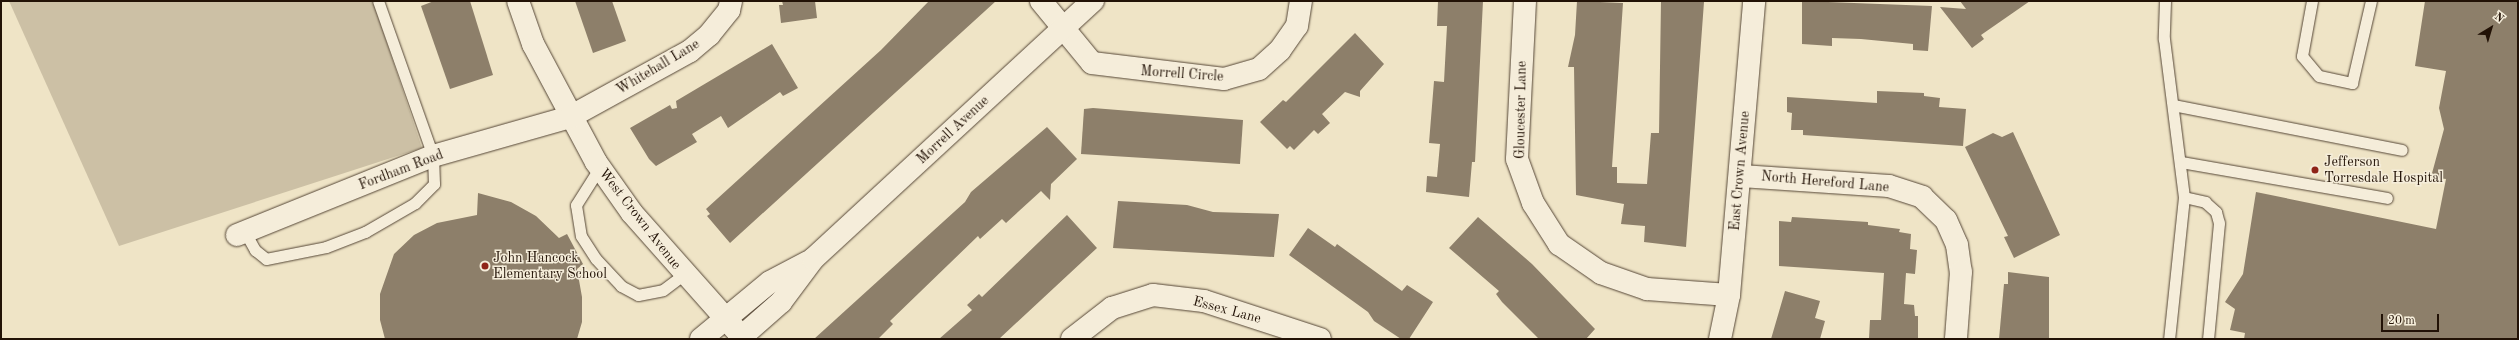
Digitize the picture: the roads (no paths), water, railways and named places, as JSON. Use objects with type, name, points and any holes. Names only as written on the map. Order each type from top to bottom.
[{"type":"street","name":"West Crown Avenue","points":[[518,1],[533,44],[570,117],[600,168],[632,213],[684,274],[742,338]]},
{"type":"street","name":"Whitehall Lane","points":[[570,117],[690,51],[709,35],[729,10],[731,1]]},
{"type":"street","name":"Morrell Circle","points":[[1042,1],[1064,27],[1075,47],[1092,63],[1224,79],[1259,69],[1280,50],[1297,26],[1301,1]]},
{"type":"street","name":"Morrell Avenue","points":[[742,338],[781,302],[813,258],[1093,1]]},
{"type":"street","name":"Gloucester Lane","points":[[1525,1],[1517,159],[1533,203],[1560,244],[1602,273],[1647,289],[1729,295]]},
{"type":"street","name":"East Crown Avenue","points":[[1720,339],[1729,295],[1741,176],[1754,1]]},
{"type":"street","name":"Fordham Road","points":[[241,233],[433,156],[570,117]]},
{"type":"street","name":"North Hereford Lane","points":[[1741,176],[1889,186],[1922,197],[1946,220],[1957,245],[1961,272],[1956,339]]},
{"type":"street","name":"Morrell Avenue","points":[[701,339],[770,282],[813,258]]},
{"type":"street","name":"Essex Lane","points":[[1072,339],[1112,308],[1153,295],[1204,301],[1320,339]]},
{"type":"lane","points":[[241,233],[255,250],[266,259],[326,247],[365,232],[414,203],[434,184],[433,156],[378,1]]},
{"type":"lane","points":[[2312,1],[2302,56],[2319,76],[2352,83],[2371,1]]},
{"type":"lane","points":[[2163,4],[2184,197],[2169,339]]},
{"type":"lane","points":[[2173,105],[2402,150]]},
{"type":"lane","points":[[2181,162],[2387,198]]},
{"type":"lane","points":[[600,168],[576,205],[581,236],[596,260],[621,286],[638,295],[663,290],[684,274]]},
{"type":"lane","points":[[2184,197],[2205,202],[2216,212],[2220,223],[2208,339]]},
{"type":"place","name":"Jefferson Torresdale Hospital","points":[[2315,170]]},
{"type":"place","name":"John Hancock Elementary School","points":[[485,266]]}]
